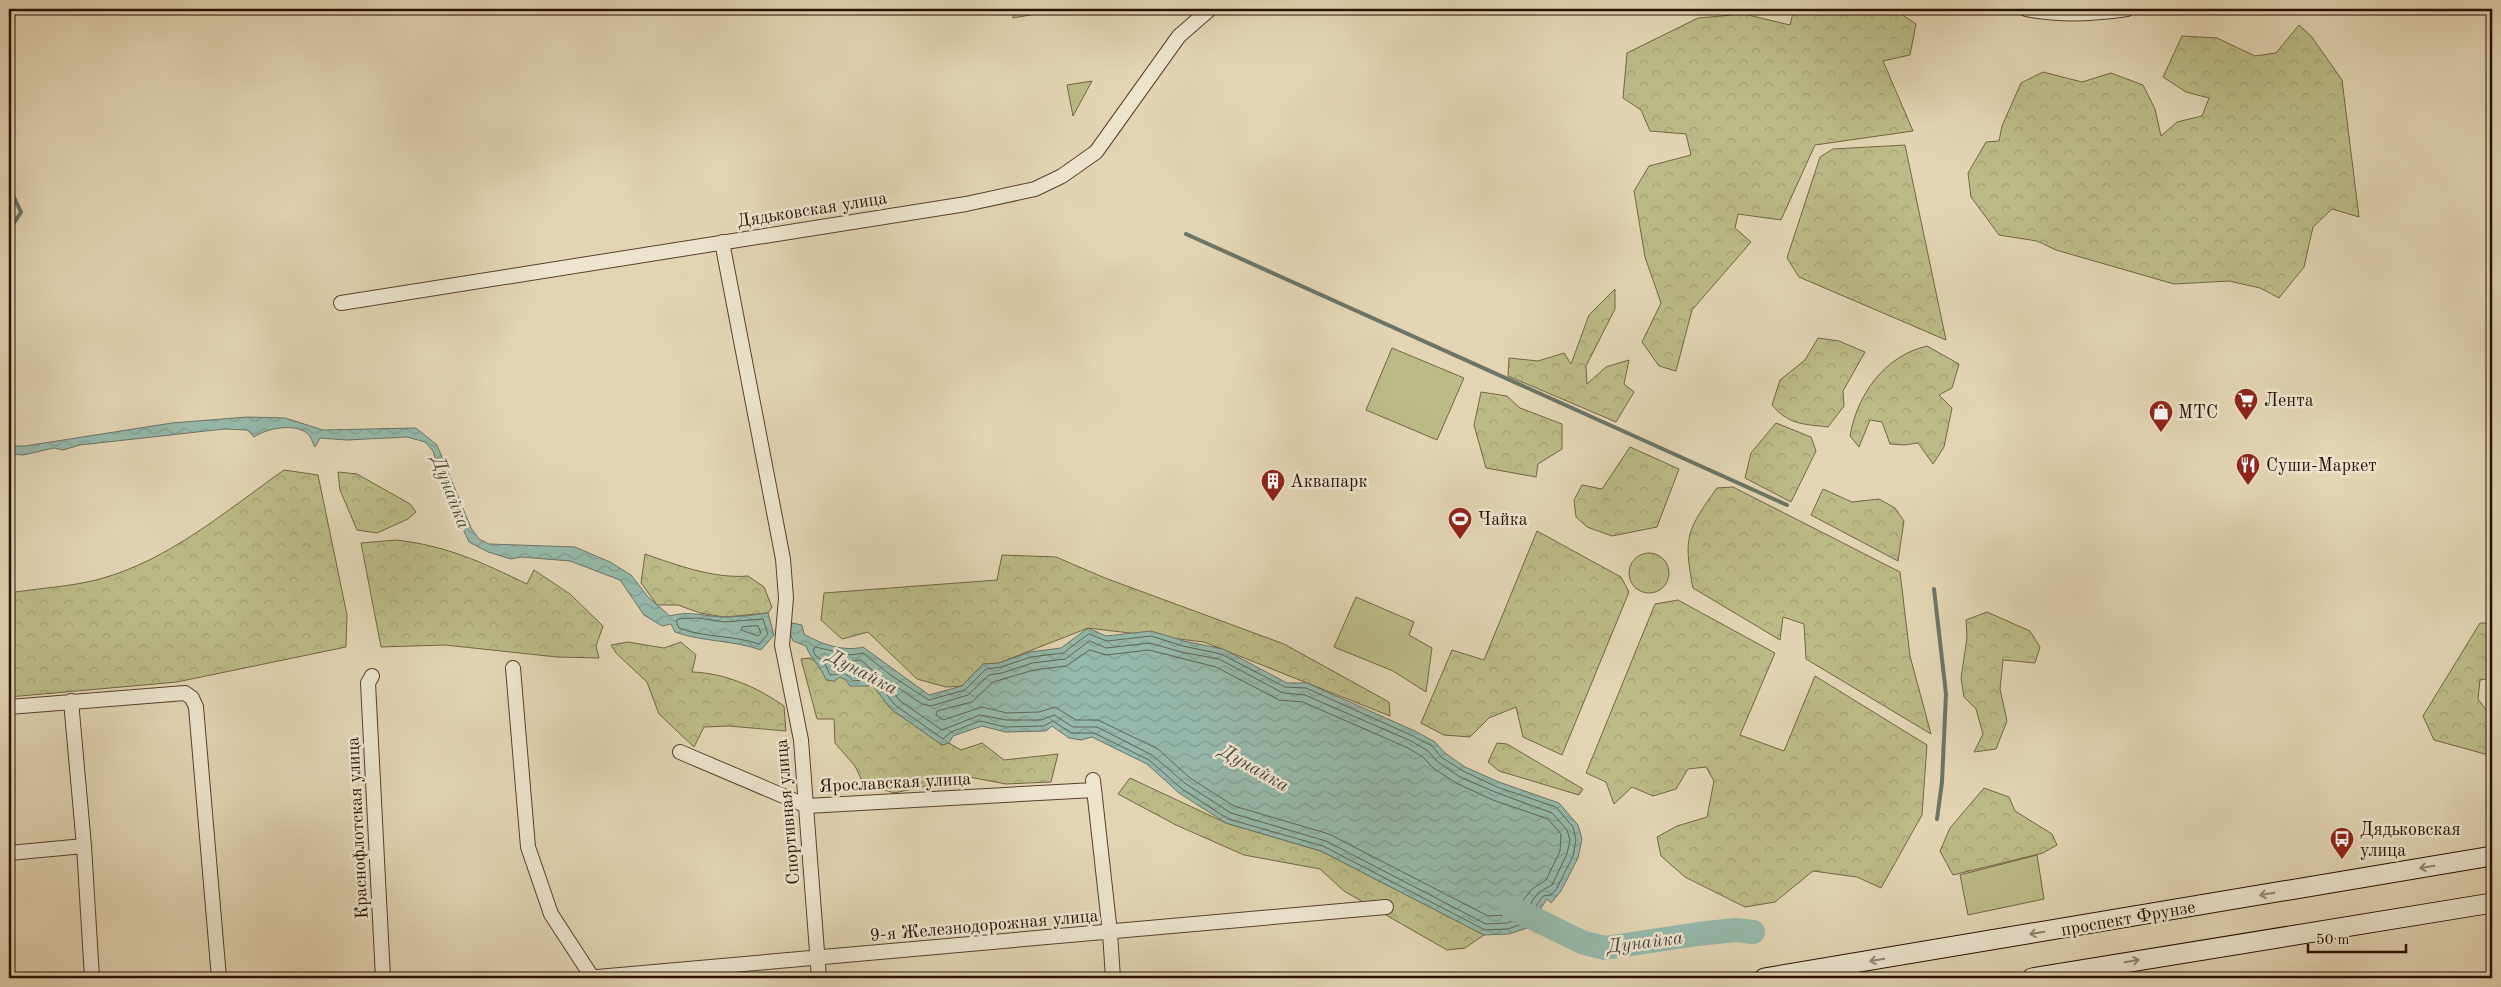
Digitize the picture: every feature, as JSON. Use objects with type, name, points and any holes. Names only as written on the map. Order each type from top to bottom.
[{"type":"main road","name":"проспект Фрунзе","points":[[1764,978],[2492,856]]},
{"type":"main road","points":[[2032,978],[2492,903]]},
{"type":"street","name":"Дядьковская улица","points":[[341,303],[991,200],[1035,189],[1062,176],[1096,152],[1179,36],[1210,9]]},
{"type":"street","points":[[2026,9],[2046,13],[2077,14],[2127,9]]},
{"type":"street","name":"Спортивная улица","points":[[722,242],[782,559],[786,598],[782,645],[801,740],[819,978]]},
{"type":"street","points":[[513,668],[528,848],[551,914],[595,978]]},
{"type":"street","name":"Краснофлотская улица","points":[[372,676],[368,684],[383,978]]},
{"type":"street","points":[[9,707],[185,693],[192,698],[196,706],[219,978]]},
{"type":"street","points":[[71,701],[84,846],[92,978]]},
{"type":"street","name":"Ярославская улица","points":[[680,752],[807,806],[1093,785],[1110,933]]},
{"type":"street","points":[[9,853],[84,846]]},
{"type":"street","name":"9-я Железнодорожная улица","points":[[595,978],[1386,907]]},
{"type":"street","points":[[1110,933],[1113,978]]},
{"type":"green space","points":[[1012,9],[1035,9],[1036,14],[1013,18]]},
{"type":"green space","points":[[1773,9],[1894,9],[1916,24],[1910,55],[1883,61],[1913,131],[1815,145],[1781,220],[1738,214],[1735,228],[1751,242],[1692,310],[1676,371],[1659,366],[1642,342],[1661,303],[1645,257],[1634,191],[1649,166],[1691,155],[1686,134],[1650,131],[1641,110],[1623,98],[1627,53],[1698,18],[1744,14],[1790,25],[1793,13]]},
{"type":"green space","points":[[2299,25],[2311,36],[2342,80],[2359,217],[2332,209],[2313,227],[2304,267],[2279,298],[2260,288],[2229,281],[2174,284],[2056,250],[2037,241],[1999,235],[1971,197],[1968,173],[1986,142],[1999,141],[2002,126],[2021,83],[2043,72],[2082,82],[2111,73],[2143,85],[2155,109],[2161,136],[2177,122],[2202,116],[2209,98],[2186,92],[2163,77],[2182,36],[2217,38],[2255,56],[2276,53]]},
{"type":"green space","points":[[1092,81],[1073,116],[1067,85]]},
{"type":"green space","points":[[1905,145],[1946,340],[1799,277],[1787,258],[1820,157],[1833,149]]},
{"type":"green space","points":[[1615,289],[1615,309],[1586,366],[1587,384],[1606,367],[1629,360],[1624,384],[1634,392],[1616,422],[1508,376],[1509,358],[1538,361],[1564,353],[1571,364],[1589,315]]},
{"type":"green space","points":[[1818,338],[1839,341],[1865,352],[1843,391],[1844,406],[1828,427],[1804,424],[1791,420],[1778,412],[1772,405],[1780,380],[1805,360]]},
{"type":"green space","points":[[1927,346],[1959,364],[1952,388],[1939,395],[1952,408],[1944,447],[1933,464],[1918,443],[1890,444],[1882,422],[1870,420],[1859,447],[1850,436],[1859,406],[1866,392],[1886,368],[1912,351]]},
{"type":"green space","points":[[1392,348],[1464,378],[1437,440],[1366,410]]},
{"type":"green space","points":[[1481,392],[1507,396],[1520,408],[1562,424],[1562,449],[1538,464],[1536,477],[1486,468],[1474,425]]},
{"type":"green space","points":[[1776,423],[1811,437],[1816,451],[1791,502],[1745,478],[1751,453]]},
{"type":"green space","points":[[1630,447],[1679,469],[1657,527],[1612,536],[1587,527],[1576,517],[1574,500],[1582,485],[1602,489]]},
{"type":"green space","points":[[284,470],[318,475],[347,615],[346,647],[177,682],[9,697],[9,593],[89,582],[125,571],[150,560],[196,533]]},
{"type":"green space","points":[[338,472],[357,474],[410,504],[416,512],[408,519],[377,533],[357,530],[340,490]]},
{"type":"green space","points":[[1733,487],[1900,572],[1910,656],[1931,734],[1806,659],[1804,624],[1783,617],[1780,640],[1693,588],[1688,556],[1690,534],[1699,514],[1717,488]]},
{"type":"green space","points":[[1823,489],[1852,502],[1879,499],[1895,508],[1904,521],[1898,561],[1811,515]]},
{"type":"green space","points":[[1537,531],[1621,577],[1629,592],[1562,755],[1523,737],[1516,707],[1489,718],[1470,737],[1444,735],[1421,723],[1452,650],[1484,660]]},
{"type":"green space","points":[[396,540],[432,546],[464,556],[527,584],[534,570],[570,594],[603,626],[596,646],[599,658],[557,657],[445,645],[381,647],[361,543]]},
{"type":"green space","points":[[1649,553],[1663,559],[1669,573],[1663,587],[1649,593],[1635,587],[1629,573],[1635,559]]},
{"type":"green space","points":[[645,554],[683,567],[709,573],[748,576],[764,587],[772,607],[768,613],[724,617],[700,613],[678,605],[657,605],[641,583]]},
{"type":"green space","points":[[1002,555],[1056,557],[1105,578],[1284,644],[1389,702],[1390,716],[1204,642],[1088,628],[999,663],[983,664],[962,686],[946,687],[917,679],[868,632],[842,639],[821,620],[824,593],[997,580]]},
{"type":"green space","points":[[1356,597],[1414,622],[1409,635],[1432,648],[1426,692],[1393,671],[1334,647]]},
{"type":"green space","points":[[1678,600],[1775,653],[1740,735],[1784,751],[1815,676],[1927,745],[1922,815],[1881,888],[1857,877],[1813,871],[1775,902],[1745,907],[1685,877],[1661,856],[1657,837],[1677,826],[1707,817],[1714,781],[1706,767],[1688,769],[1676,789],[1653,796],[1632,787],[1614,804],[1606,782],[1586,773],[1655,604]]},
{"type":"green space","points":[[1987,612],[2030,631],[2040,647],[2035,663],[2003,660],[2000,689],[2007,721],[1996,749],[1974,752],[1983,734],[1976,709],[1964,697],[1961,678],[1967,638],[1966,620]]},
{"type":"green space","points":[[2480,623],[2492,623],[2492,678],[2480,680],[2478,699],[2492,718],[2492,756],[2434,740],[2423,716]]},
{"type":"green space","points":[[628,642],[664,648],[681,642],[696,655],[692,672],[716,675],[740,682],[784,706],[786,731],[729,726],[704,727],[694,747],[659,714],[647,682],[616,653],[611,645]]},
{"type":"green space","points":[[810,658],[840,677],[868,686],[871,683],[891,709],[942,745],[949,743],[961,750],[982,743],[1004,760],[1058,754],[1051,782],[1006,784],[969,777],[894,793],[863,783],[855,766],[835,743],[834,719],[817,719],[801,659]]},
{"type":"green space","points":[[1497,743],[1507,744],[1583,789],[1579,795],[1499,771],[1488,762]]},
{"type":"green space","points":[[1130,778],[1226,823],[1321,851],[1484,935],[1465,948],[1447,950],[1344,891],[1320,869],[1244,855],[1176,825],[1118,794]]},
{"type":"green space","points":[[1984,788],[2009,797],[2015,811],[2052,834],[2057,845],[2043,853],[1953,875],[1940,851],[1950,828]]},
{"type":"green space","points":[[2037,855],[2044,899],[1968,915],[1960,875]]},
{"type":"water","name":"Дунайка","points":[[247,417],[285,418],[323,430],[416,428],[437,445],[471,528],[479,539],[489,544],[575,547],[610,562],[631,575],[648,597],[670,616],[691,614],[730,617],[768,613],[774,635],[761,650],[740,644],[696,638],[675,632],[671,624],[662,626],[644,615],[620,580],[570,561],[521,557],[511,559],[488,552],[469,542],[445,490],[433,451],[425,442],[407,437],[347,440],[320,438],[315,447],[308,434],[295,428],[273,429],[254,437],[247,430],[224,429],[80,445],[63,450],[54,448],[23,455],[9,454],[9,446],[25,446],[172,423]]},
{"type":"water","points":[[792,623],[802,625],[804,634],[825,644],[840,648],[863,647],[929,695],[962,686],[983,664],[999,663],[1030,652],[1061,648],[1088,628],[1106,636],[1151,631],[1184,641],[1223,649],[1287,683],[1307,683],[1415,731],[1435,742],[1445,753],[1465,767],[1499,782],[1559,803],[1578,825],[1582,839],[1578,858],[1561,891],[1551,903],[1547,899],[1541,908],[1542,923],[1509,934],[1484,935],[1321,851],[1226,823],[1179,793],[1147,764],[1092,737],[1081,740],[1069,738],[1052,726],[1046,731],[1005,732],[982,726],[953,736],[949,743],[942,745],[891,709],[871,683],[868,686],[850,686],[846,680],[840,677],[834,681],[826,680],[806,646],[793,641],[790,633]]},
{"type":"waterway","points":[[9,187],[21,212],[9,231]]},
{"type":"waterway","points":[[1186,234],[1787,505]]},
{"type":"waterway","points":[[1934,589],[1946,694],[1942,782],[1937,819]]},
{"type":"waterway","name":"Дунайка","points":[[1512,908],[1584,943],[1605,948],[1698,934],[1736,930],[1753,932]]},
{"type":"place","name":"Лента","points":[[2246,421]]},
{"type":"place","name":"МТС","points":[[2161,433]]},
{"type":"place","name":"Суши-Маркет","points":[[2248,486]]},
{"type":"place","name":"Аквапарк","points":[[1273,502]]},
{"type":"place","name":"Чайка","points":[[1460,540]]},
{"type":"place","name":"Дядьковская улица","points":[[2342,860]]}]
